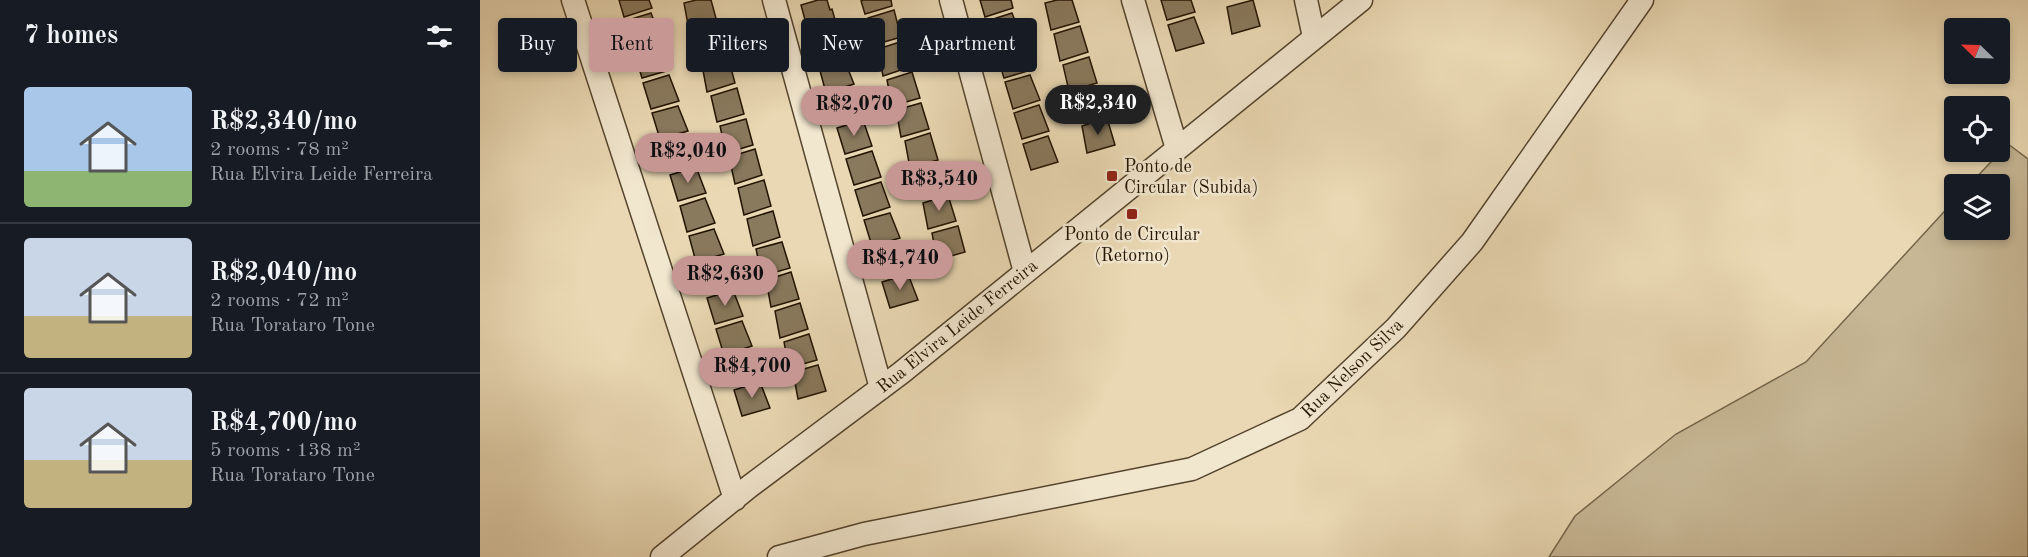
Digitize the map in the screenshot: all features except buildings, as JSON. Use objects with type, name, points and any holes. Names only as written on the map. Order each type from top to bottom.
[{"type":"street","points":[[573,0],[735,499]]},
{"type":"street","points":[[774,0],[881,388]]},
{"type":"street","points":[[951,0],[1025,272]]},
{"type":"street","points":[[1133,0],[1177,149]]},
{"type":"street","points":[[1306,0],[1314,37]]},
{"type":"street","name":"Rua Elvira Leide Ferreira","points":[[662,557],[881,388],[1360,0]]},
{"type":"street","name":"Rua Nelson Silva","points":[[779,557],[864,534],[1192,469],[1300,419],[1396,328],[1472,242],[1642,0]]},
{"type":"shaded area","points":[[2010,146],[2028,159],[2028,557],[1549,557],[1575,516],[1676,434],[1806,362],[1944,212],[1944,240],[2010,240],[2010,174],[1980,174],[1991,162],[2010,162]]},
{"type":"place","name":"Ponto de Circular (Subida)","points":[[1112,176]]},
{"type":"place","name":"Ponto de Circular (Retorno)","points":[[1132,214]]}]
